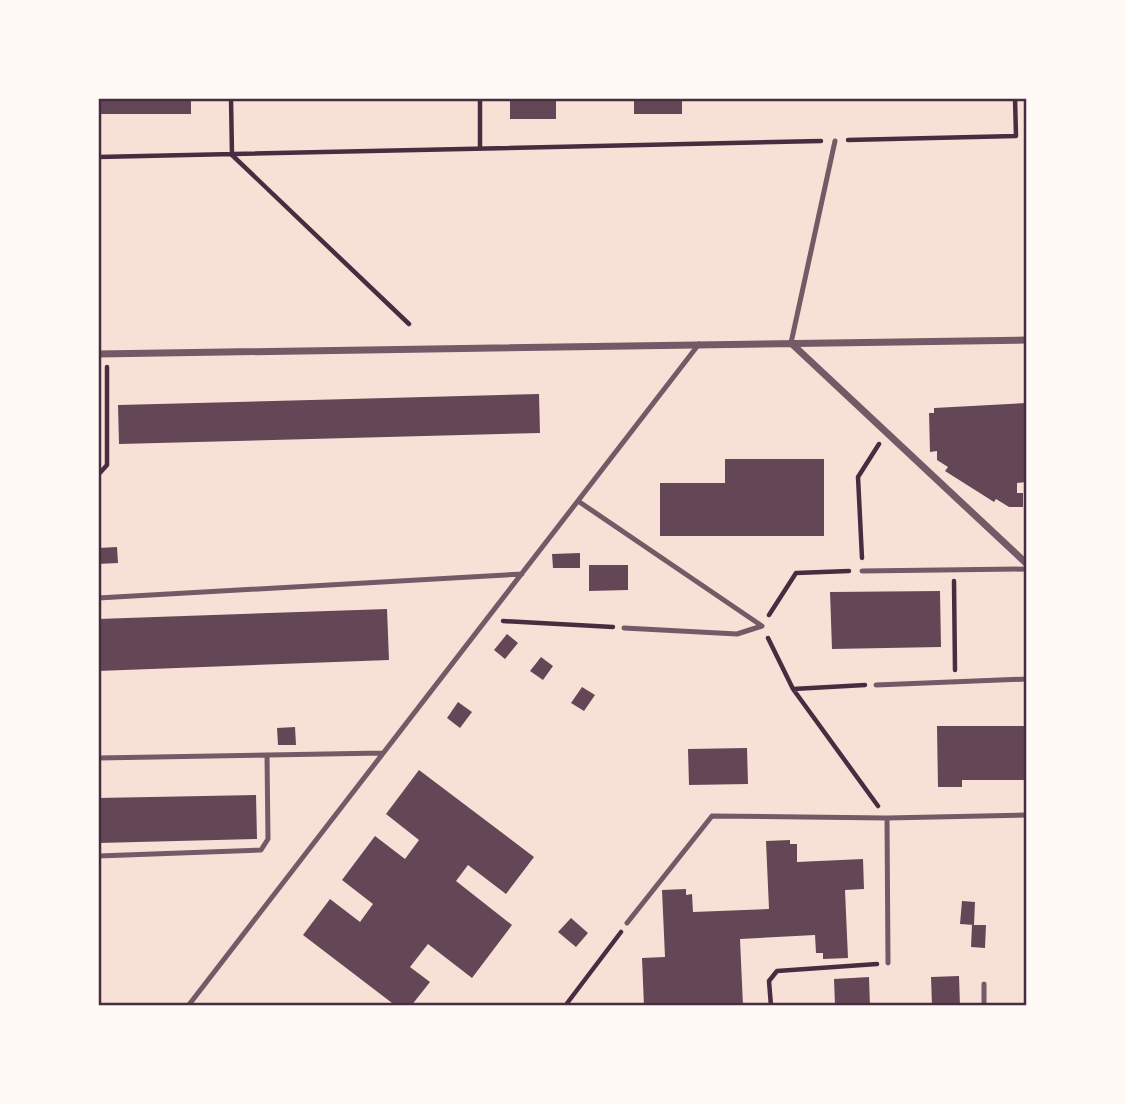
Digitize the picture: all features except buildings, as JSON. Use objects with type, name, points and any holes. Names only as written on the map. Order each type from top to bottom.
[{"type":"street","points":[[98,354],[1027,340]]},
{"type":"street","points":[[791,343],[887,431],[1027,567]]},
{"type":"lane","points":[[791,343],[835,141]]},
{"type":"lane","points":[[187,1006],[699,344]]},
{"type":"lane","points":[[578,501],[762,626]]},
{"type":"lane","points":[[862,571],[1027,567]]},
{"type":"lane","points":[[98,598],[522,574]]},
{"type":"lane","points":[[624,628],[737,634],[762,626]]},
{"type":"lane","points":[[876,685],[1027,679]]},
{"type":"lane","points":[[98,758],[383,753]]},
{"type":"lane","points":[[98,856],[261,850],[268,839],[267,755]]},
{"type":"lane","points":[[628,923],[712,816],[887,818],[1027,815]]},
{"type":"lane","points":[[887,818],[888,963]]},
{"type":"lane","points":[[984,985],[984,1006]]},
{"type":"path","points":[[231,98],[232,155],[408,324]]},
{"type":"path","points":[[480,98],[480,148]]},
{"type":"path","points":[[98,157],[1016,136],[1015,98]]},
{"type":"path","points":[[98,475],[107,465],[108,354]]},
{"type":"path","points":[[887,431],[858,477],[862,571],[796,573],[762,626],[793,689],[887,818]]},
{"type":"path","points":[[954,570],[956,682]]},
{"type":"path","points":[[485,620],[624,628]]},
{"type":"path","points":[[793,689],[876,685]]},
{"type":"path","points":[[565,1006],[628,923]]},
{"type":"path","points":[[771,1006],[769,981],[777,971],[888,963]]}]
